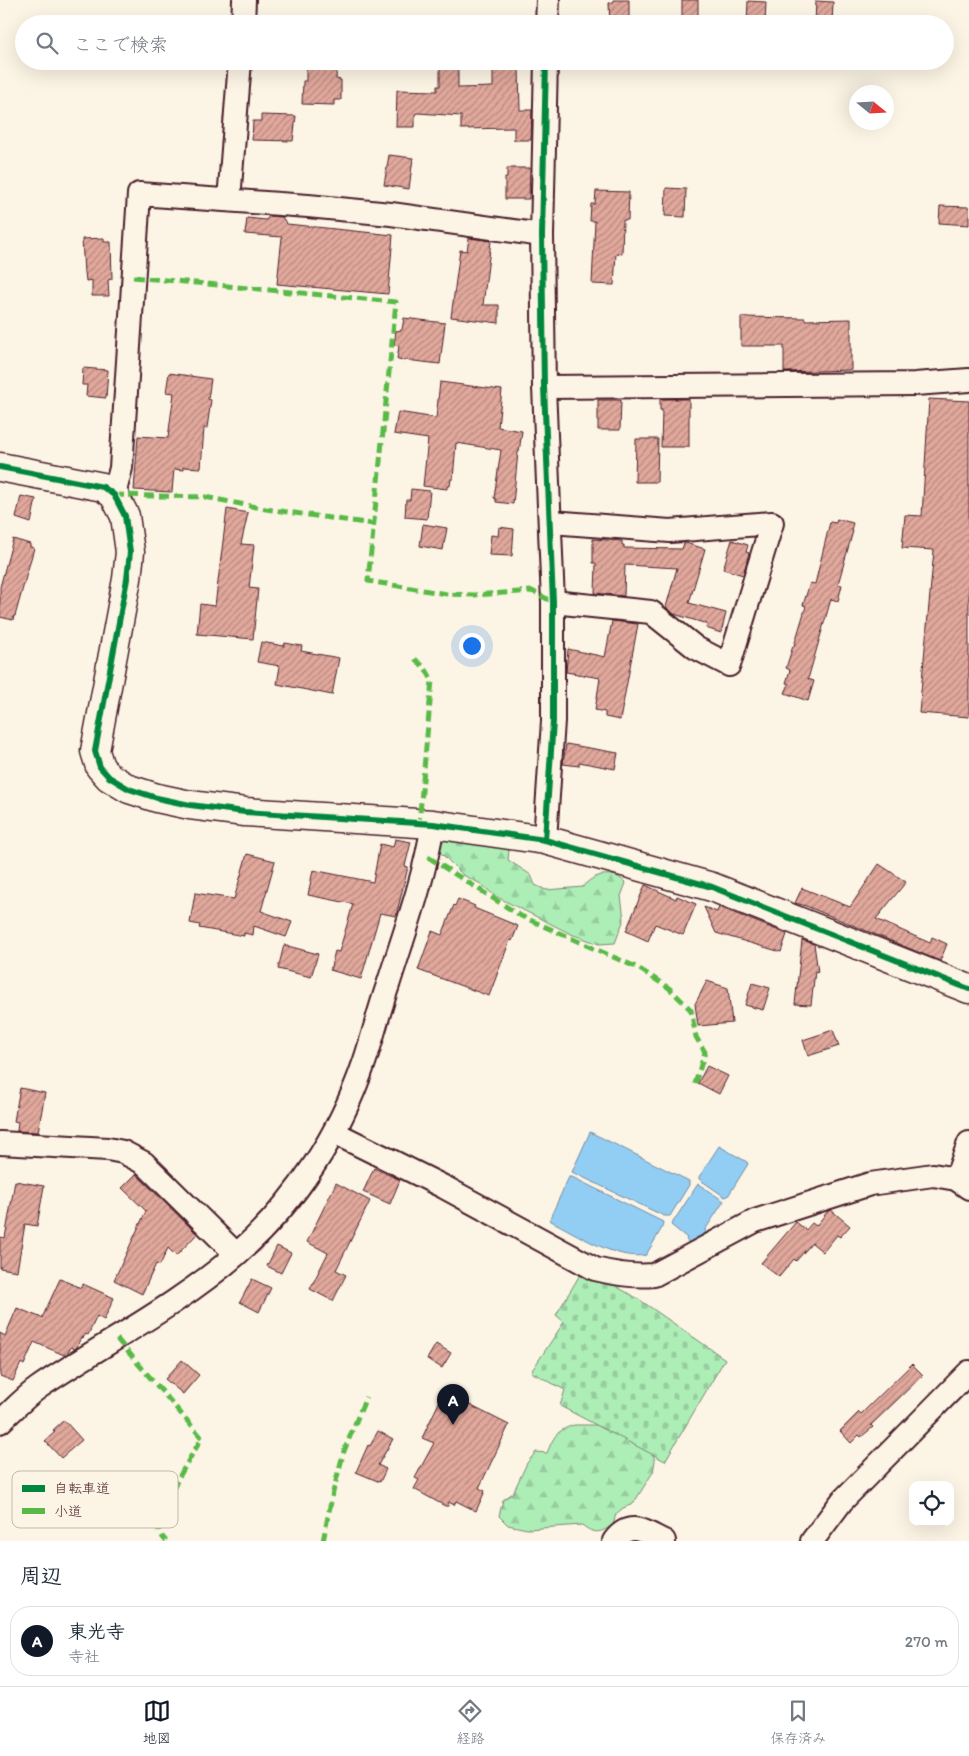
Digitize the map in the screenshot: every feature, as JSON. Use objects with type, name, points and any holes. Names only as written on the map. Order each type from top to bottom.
[{"type":"street","points":[[243,15],[244,0]]},
{"type":"street","points":[[547,15],[548,0]]},
{"type":"street","points":[[229,200],[239,70]]},
{"type":"street","points":[[545,840],[553,721],[553,602],[544,387],[542,235],[546,70]]},
{"type":"street","points":[[114,495],[120,468],[138,194],[391,214],[542,235]]},
{"type":"street","points":[[544,387],[915,384],[969,380]]},
{"type":"street","points":[[0,467],[103,487],[114,495],[125,516],[130,552],[127,579],[95,751],[100,767],[110,777],[129,789],[157,798],[199,807],[245,812],[433,824],[545,840],[712,886],[969,988]]},
{"type":"street","points":[[551,522],[670,531],[772,523],[729,665],[696,648],[651,612],[553,602]]},
{"type":"street","points":[[0,1422],[36,1389],[117,1339],[192,1288],[236,1254],[274,1218],[320,1156],[334,1133],[365,1062],[421,884],[428,857],[433,824]]},
{"type":"street","points":[[334,1133],[444,1187],[595,1269],[619,1275],[637,1276],[654,1275],[755,1221],[870,1184],[933,1175],[962,1183],[969,1143]]},
{"type":"street","points":[[0,1144],[108,1149],[123,1152],[144,1163],[236,1254]]},
{"type":"street","points":[[812,1541],[842,1501],[969,1372]]},
{"type":"street","points":[[614,1541],[621,1533],[632,1528],[664,1541]]},
{"type":"green space","points":[[444,838],[509,850],[508,860],[531,875],[535,885],[546,890],[583,887],[592,879],[604,875],[616,876],[621,879],[626,883],[621,896],[624,919],[615,943],[599,944],[571,934],[495,896],[481,884],[463,875],[440,852],[438,844]]},
{"type":"green space","points":[[584,1268],[640,1300],[725,1359],[665,1461],[560,1406],[565,1390],[531,1372],[564,1322],[556,1315]]},
{"type":"green space","points":[[574,1425],[602,1425],[652,1451],[655,1461],[653,1472],[633,1504],[623,1508],[616,1514],[613,1525],[598,1532],[594,1532],[582,1525],[527,1529],[508,1525],[499,1516],[503,1500],[513,1493],[527,1463],[536,1452],[547,1453],[556,1435]]},
{"type":"water","points":[[590,1132],[689,1181],[689,1185],[670,1216],[664,1216],[572,1172]]},
{"type":"water","points":[[719,1146],[748,1164],[728,1196],[725,1197],[699,1179]]},
{"type":"water","points":[[569,1177],[663,1222],[662,1228],[646,1255],[635,1256],[610,1250],[551,1221],[550,1218]]},
{"type":"water","points":[[698,1184],[724,1201],[705,1230],[706,1233],[693,1246],[686,1240],[687,1238],[671,1225]]},
{"type":"building","points":[[613,0],[629,0],[629,15],[610,15],[609,3],[613,3]]},
{"type":"building","points":[[682,0],[698,0],[698,15],[682,15]]},
{"type":"building","points":[[748,1],[766,2],[765,15],[747,15]]},
{"type":"building","points":[[816,1],[833,2],[832,15],[815,15]]},
{"type":"building","points":[[306,70],[336,70],[336,79],[341,80],[341,100],[334,100],[334,105],[302,104],[303,81],[306,81]]},
{"type":"building","points":[[440,70],[458,70],[458,88],[493,87],[493,70],[519,70],[520,110],[532,110],[531,140],[514,140],[514,128],[461,129],[461,116],[418,113],[415,114],[415,127],[396,127],[397,90],[437,91],[437,86],[440,86]]},
{"type":"building","points":[[261,115],[296,116],[293,141],[252,140],[253,121],[261,121]]},
{"type":"building","points":[[389,155],[413,158],[409,189],[384,185]]},
{"type":"building","points":[[507,168],[530,168],[529,199],[505,199]]},
{"type":"building","points":[[666,188],[686,189],[685,217],[665,216]]},
{"type":"building","points":[[596,191],[629,192],[628,220],[623,220],[622,254],[616,253],[614,285],[592,284],[595,221],[590,221],[591,204],[595,204]]},
{"type":"building","points":[[940,206],[969,207],[969,225],[939,223]]},
{"type":"building","points":[[269,216],[282,217],[287,224],[393,235],[388,294],[277,284],[282,237],[245,234],[247,218],[266,220]]},
{"type":"building","points":[[104,238],[104,242],[111,242],[112,279],[108,280],[109,296],[92,296],[92,280],[86,281],[84,273],[82,239]]},
{"type":"building","points":[[469,238],[491,241],[483,305],[499,305],[499,323],[451,317],[460,250],[467,251]]},
{"type":"building","points":[[741,317],[805,318],[805,320],[851,319],[851,370],[784,372],[784,346],[741,346]]},
{"type":"building","points":[[404,318],[445,323],[440,364],[397,359],[399,346],[394,345],[396,331],[402,330]]},
{"type":"building","points":[[83,368],[108,370],[106,398],[86,396],[87,385],[82,385]]},
{"type":"building","points":[[169,373],[211,379],[208,399],[211,400],[207,428],[204,428],[201,468],[183,467],[183,470],[174,469],[172,492],[134,490],[138,436],[168,438],[174,393],[166,392]]},
{"type":"building","points":[[440,382],[502,390],[498,427],[522,431],[513,504],[496,502],[494,498],[501,450],[456,443],[453,479],[451,479],[450,486],[447,486],[447,489],[423,486],[428,439],[394,434],[398,412],[436,418]]},
{"type":"building","points":[[660,399],[689,399],[689,447],[661,447],[662,410],[660,410]]},
{"type":"building","points":[[929,399],[969,401],[969,717],[919,713],[934,550],[902,548],[905,515],[922,516]]},
{"type":"building","points":[[598,400],[621,400],[620,430],[598,430]]},
{"type":"building","points":[[636,439],[658,439],[657,482],[635,482]]},
{"type":"building","points":[[411,489],[430,491],[427,519],[405,517],[406,500],[410,500]]},
{"type":"building","points":[[21,496],[36,499],[31,523],[16,518]]},
{"type":"building","points":[[227,509],[248,513],[241,544],[254,545],[249,588],[258,589],[253,639],[197,634],[200,604],[215,606]]},
{"type":"building","points":[[837,519],[853,523],[851,530],[853,531],[838,584],[842,585],[838,601],[831,599],[808,679],[814,681],[808,701],[785,693],[789,684],[786,683],[790,670],[786,668],[806,606],[803,605],[810,583],[815,584],[830,522],[836,523]]},
{"type":"building","points":[[423,524],[447,528],[443,550],[420,546]]},
{"type":"building","points":[[499,527],[514,529],[512,556],[489,555],[491,535],[498,536]]},
{"type":"building","points":[[13,539],[30,544],[30,547],[34,548],[13,620],[0,617],[0,587]]},
{"type":"building","points":[[593,539],[622,541],[624,548],[682,549],[684,543],[686,543],[705,549],[689,603],[726,613],[721,633],[706,628],[707,624],[674,614],[666,607],[677,568],[625,565],[624,596],[595,593],[596,563],[593,563]]},
{"type":"building","points":[[732,540],[748,545],[746,552],[749,553],[743,575],[723,569]]},
{"type":"building","points":[[612,621],[638,624],[620,720],[605,717],[605,712],[595,710],[600,678],[566,672],[568,649],[605,657]]},
{"type":"building","points":[[261,642],[284,646],[285,643],[302,646],[301,651],[339,658],[332,695],[277,684],[280,666],[257,662]]},
{"type":"building","points":[[566,744],[618,753],[615,769],[579,762],[579,766],[563,764]]},
{"type":"building","points":[[395,839],[411,842],[405,866],[408,867],[396,916],[380,913],[361,979],[330,970],[335,951],[339,952],[353,904],[308,895],[313,870],[373,882],[380,844],[393,847]]},
{"type":"building","points":[[247,854],[275,861],[261,911],[292,922],[286,937],[254,926],[253,935],[244,933],[244,936],[199,928],[200,925],[190,923],[195,893],[234,899]]},
{"type":"building","points":[[879,864],[906,882],[876,919],[930,943],[932,937],[947,944],[940,961],[795,903],[802,888],[850,907]]},
{"type":"building","points":[[645,885],[676,899],[677,896],[696,904],[683,935],[655,924],[648,941],[626,931]]},
{"type":"building","points":[[458,899],[475,906],[474,908],[518,926],[512,941],[510,940],[489,996],[418,970],[432,931],[442,935]]},
{"type":"building","points":[[704,907],[717,912],[719,907],[787,934],[781,952],[716,933]]},
{"type":"building","points":[[802,940],[814,944],[818,972],[815,971],[811,1005],[795,1004]]},
{"type":"building","points":[[284,945],[318,954],[311,977],[278,969]]},
{"type":"building","points":[[707,981],[728,988],[732,1023],[698,1026],[695,1004]]},
{"type":"building","points":[[752,983],[770,988],[763,1010],[745,1005]]},
{"type":"building","points":[[833,1030],[839,1046],[808,1056],[803,1040]]},
{"type":"building","points":[[707,1066],[728,1076],[719,1094],[698,1083]]},
{"type":"building","points":[[20,1088],[45,1093],[38,1132],[17,1131],[18,1122],[14,1121]]},
{"type":"building","points":[[374,1168],[400,1180],[390,1204],[363,1192]]},
{"type":"building","points":[[136,1174],[197,1234],[176,1256],[168,1248],[160,1265],[156,1264],[142,1294],[114,1280],[146,1211],[122,1188]]},
{"type":"building","points":[[15,1181],[44,1186],[37,1226],[25,1224],[17,1271],[0,1268],[0,1237],[5,1238]]},
{"type":"building","points":[[336,1183],[370,1201],[336,1270],[346,1275],[333,1301],[310,1289],[328,1253],[307,1242]]},
{"type":"building","points":[[831,1210],[850,1226],[840,1237],[837,1235],[823,1252],[812,1243],[796,1261],[794,1259],[779,1277],[761,1263],[796,1222],[806,1230],[812,1223],[816,1226],[828,1211]]},
{"type":"building","points":[[277,1246],[291,1253],[281,1273],[267,1266]]},
{"type":"building","points":[[60,1279],[81,1288],[83,1284],[114,1298],[104,1320],[97,1316],[88,1335],[86,1334],[83,1338],[81,1337],[77,1347],[75,1349],[71,1347],[68,1353],[64,1355],[34,1342],[24,1365],[21,1363],[13,1381],[0,1376],[0,1333],[5,1336],[17,1308],[42,1318]]},
{"type":"building","points":[[252,1279],[271,1288],[259,1312],[240,1302]]},
{"type":"building","points":[[436,1344],[451,1353],[442,1368],[427,1359]]},
{"type":"building","points":[[182,1360],[199,1375],[183,1394],[165,1379]]},
{"type":"building","points":[[912,1364],[923,1375],[871,1425],[873,1427],[861,1437],[859,1435],[851,1443],[840,1431],[859,1412],[861,1414]]},
{"type":"building","points":[[444,1392],[509,1425],[479,1488],[485,1491],[476,1511],[456,1501],[454,1505],[449,1502],[448,1506],[445,1506],[414,1489],[419,1480],[415,1478],[434,1443],[422,1438]]},
{"type":"building","points":[[64,1420],[82,1440],[61,1458],[45,1441]]},
{"type":"building","points":[[378,1431],[393,1439],[378,1465],[386,1469],[380,1482],[356,1472],[368,1445],[370,1446]]},
{"type":"marked path","points":[[133,277],[396,302],[368,581],[447,594],[475,595],[532,591],[553,602]]},
{"type":"marked path","points":[[114,495],[205,497],[266,509],[373,524]]},
{"type":"marked path","points":[[415,659],[425,668],[432,680],[419,824]]},
{"type":"marked path","points":[[428,857],[521,916],[638,968],[669,988],[691,1010],[696,1037],[705,1052],[695,1084]]},
{"type":"marked path","points":[[117,1339],[202,1438],[178,1480]]},
{"type":"marked path","points":[[323,1541],[344,1451],[366,1397]]},
{"type":"marked path","points":[[158,1528],[166,1541]]},
{"type":"cycle path","points":[[545,840],[553,721],[553,602],[544,387],[542,235],[546,70]]},
{"type":"cycle path","points":[[0,467],[103,487],[114,495],[125,516],[130,552],[127,579],[95,751],[100,767],[109,777],[129,789],[157,798],[190,805],[245,812],[433,824],[545,840],[712,887],[969,989]]},
{"type":"place","name":"東光寺","points":[[453,1425]]}]
